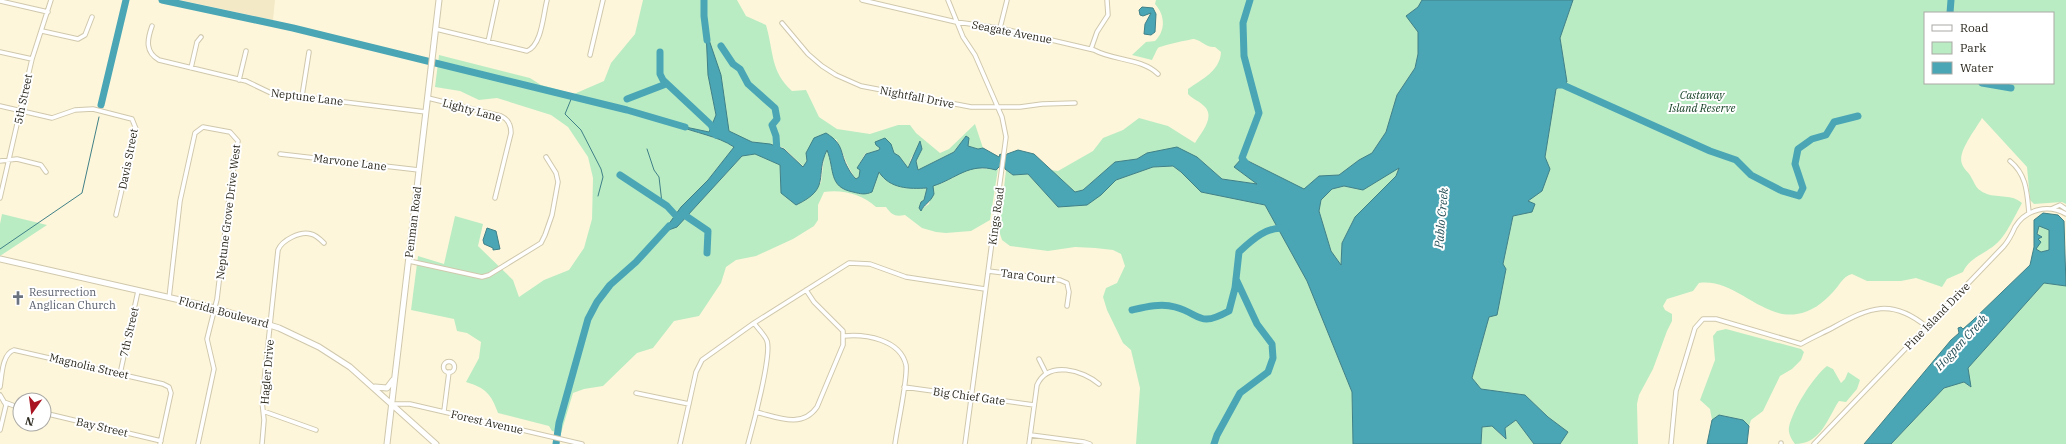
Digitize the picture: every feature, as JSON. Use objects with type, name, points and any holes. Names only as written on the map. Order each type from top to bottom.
[{"type":"street","name":"5th Street","points":[[0,198],[32,59],[51,0]]},
{"type":"street","name":"Penman Road","points":[[387,444],[439,0]]},
{"type":"street","points":[[488,42],[498,0]]},
{"type":"street","points":[[436,29],[520,51],[529,50],[534,47],[537,40],[547,0]]},
{"type":"street","points":[[590,55],[603,0]]},
{"type":"street","name":"Seagate Avenue","points":[[862,0],[956,22],[1000,28],[1091,49],[1104,55],[1151,66],[1158,74]]},
{"type":"street","name":"Kings Road","points":[[948,0],[963,37],[975,55],[1006,131],[965,444]]},
{"type":"street","points":[[1000,28],[1007,0]]},
{"type":"street","points":[[1091,49],[1097,32],[1108,15],[1107,0]]},
{"type":"street","points":[[0,2],[48,12]]},
{"type":"street","points":[[42,31],[78,39],[85,35],[92,17]]},
{"type":"street","name":"Nightfall Drive","points":[[782,23],[808,54],[822,66],[849,82],[875,90],[971,107],[1076,103]]},
{"type":"street","name":"Neptune Lane","points":[[152,26],[147,42],[151,54],[159,60],[239,80],[271,93],[426,112]]},
{"type":"street","points":[[191,68],[197,42],[201,37]]},
{"type":"street","points":[[239,80],[246,51]]},
{"type":"street","points":[[0,52],[32,59]]},
{"type":"street","points":[[302,96],[309,52]]},
{"type":"street","name":"Lighty Lane","points":[[428,98],[501,116],[507,120],[510,125],[511,133],[495,198]]},
{"type":"street","name":"Davis Street","points":[[0,106],[52,118],[79,110],[92,109],[132,119],[136,129],[116,215]]},
{"type":"street","name":"Neptune Grove Drive West","points":[[169,298],[180,201],[193,138],[195,133],[200,128],[217,129],[230,132],[238,141],[215,308],[208,339],[214,369],[198,444]]},
{"type":"street","name":"Marvone Lane","points":[[280,154],[419,170]]},
{"type":"street","points":[[408,261],[482,277],[489,275],[541,243],[552,215],[558,182],[556,173],[548,163],[546,156]]},
{"type":"street","points":[[0,161],[17,159],[41,164],[46,172]]},
{"type":"street","points":[[2010,161],[2016,166],[2025,180],[2029,214],[2042,209],[2051,209],[2066,214]]},
{"type":"street","points":[[2051,209],[2060,205],[2066,209]]},
{"type":"street","name":"Pine Island Drive","points":[[1814,444],[2004,246],[2020,221],[2029,214]]},
{"type":"street","name":"Hagler Drive","points":[[262,444],[264,420],[262,400],[280,246],[287,240],[307,233],[316,236],[324,243]]},
{"type":"street","name":"Florida Boulevard","points":[[0,259],[215,308],[271,325],[319,347],[350,367],[436,444]]},
{"type":"street","points":[[680,444],[696,372],[702,360],[754,324],[849,263],[860,263],[879,267],[906,277],[985,289]]},
{"type":"street","name":"Tara Court","points":[[988,271],[1060,280],[1068,283],[1069,292],[1067,306]]},
{"type":"street","points":[[756,412],[795,420],[811,414],[817,407],[843,345],[844,336],[838,325],[814,302],[806,290]]},
{"type":"street","name":"7th Street","points":[[120,374],[138,291]]},
{"type":"street","points":[[1671,444],[1676,391],[1695,328],[1703,319],[1716,319],[1801,344],[1863,312],[1875,308],[1901,310],[1927,327]]},
{"type":"street","points":[[748,444],[756,412],[768,345],[767,340],[754,324]]},
{"type":"street","points":[[844,336],[869,337],[882,341],[895,348],[905,364],[904,387],[895,444]]},
{"type":"street","name":"Magnolia Street","points":[[0,386],[6,356],[9,352],[18,350],[163,384],[169,387],[171,393],[161,442]]},
{"type":"street","points":[[1039,359],[1046,373]]},
{"type":"street","points":[[1029,444],[1038,385],[1046,373],[1053,370],[1071,370],[1093,378],[1099,384]]},
{"type":"street","points":[[444,411],[449,372]]},
{"type":"street","points":[[373,386],[382,389],[387,388],[392,384],[396,374]]},
{"type":"street","name":"Big Chief Gate","points":[[904,387],[1034,405]]},
{"type":"street","points":[[636,393],[689,404]]},
{"type":"street","points":[[0,395],[6,406],[0,430]]},
{"type":"street","points":[[2,401],[12,405]]},
{"type":"street","name":"Forest Avenue","points":[[392,404],[402,403],[444,411],[582,444]]},
{"type":"street","points":[[263,410],[316,430]]},
{"type":"street","name":"Bay Street","points":[[52,415],[161,442]]},
{"type":"street","points":[[1030,436],[1090,444]]},
{"type":"shaded area","points":[[180,0],[275,0],[273,20]]},
{"type":"green space","points":[[643,0],[737,0],[746,16],[766,25],[776,68],[785,84],[792,91],[806,90],[819,117],[837,129],[870,134],[898,125],[910,125],[916,133],[940,153],[949,149],[975,124],[983,148],[978,149],[967,146],[965,137],[954,152],[918,170],[916,161],[922,149],[920,141],[917,151],[911,158],[908,168],[899,156],[894,153],[891,144],[885,138],[879,150],[865,154],[857,168],[861,170],[859,177],[856,179],[836,139],[807,161],[804,167],[784,148],[770,144],[752,142],[728,131],[721,75],[708,75],[716,115],[710,132],[679,126],[721,140],[734,147],[708,180],[681,207],[677,227],[742,156],[755,154],[780,165],[781,193],[821,183],[824,157],[827,150],[836,182],[845,190],[863,194],[872,192],[879,172],[907,186],[927,188],[924,200],[921,202],[919,208],[920,210],[929,204],[933,186],[971,168],[998,169],[990,220],[971,231],[946,233],[936,232],[922,228],[905,215],[894,215],[886,207],[876,207],[871,202],[858,196],[837,191],[824,192],[818,205],[818,220],[814,226],[793,239],[756,256],[736,260],[726,267],[721,283],[699,316],[674,321],[653,348],[637,353],[603,386],[584,389],[573,393],[561,433],[552,431],[549,426],[498,413],[490,396],[483,389],[466,382],[479,358],[481,342],[467,333],[457,331],[454,319],[411,310],[418,256],[444,264],[455,216],[483,224],[478,246],[513,280],[519,297],[544,280],[569,270],[584,248],[592,219],[593,178],[588,157],[568,127],[551,115],[497,98],[479,100],[460,91],[435,87],[439,55],[530,78],[541,85],[574,94],[604,81],[611,63],[635,34]]},
{"type":"green space","points":[[1156,0],[1422,0],[1418,7],[1406,16],[1418,31],[1418,54],[1415,68],[1397,95],[1386,132],[1372,153],[1359,160],[1339,175],[1319,176],[1304,190],[1242,158],[1234,167],[1258,184],[1222,179],[1197,157],[1147,153],[1137,159],[1115,162],[1083,190],[1075,192],[1051,170],[1058,171],[1093,151],[1103,138],[1123,130],[1139,118],[1168,126],[1195,143],[1208,121],[1208,111],[1203,105],[1188,94],[1188,89],[1214,69],[1220,59],[1221,52],[1215,47],[1209,46],[1194,39],[1169,44],[1158,48],[1152,60],[1132,55],[1146,42],[1155,41],[1159,37],[1163,22],[1161,13],[1155,4]]},
{"type":"green space","name":"Castaway Island Reserve","points":[[1573,0],[2066,0],[2066,204],[2062,202],[2034,204],[2030,200],[2027,167],[1982,118],[1962,153],[1962,164],[1976,187],[1980,190],[1987,194],[2014,198],[2022,203],[2003,237],[1991,248],[1970,262],[1963,272],[1947,279],[1942,287],[1916,278],[1901,281],[1867,281],[1852,274],[1843,279],[1833,292],[1821,303],[1812,309],[1797,314],[1784,314],[1772,311],[1725,287],[1712,283],[1699,283],[1693,291],[1667,299],[1663,306],[1665,310],[1672,314],[1672,321],[1653,369],[1639,395],[1637,404],[1638,444],[1560,444],[1568,432],[1548,417],[1525,395],[1481,389],[1472,378],[1489,317],[1506,269],[1503,264],[1513,216],[1523,214],[1545,157],[1556,89],[1567,82],[1560,38]]},
{"type":"green space","points":[[1173,166],[1201,192],[1265,205],[1307,281],[1352,392],[1353,444],[1136,444],[1140,388],[1131,350],[1123,343],[1107,310],[1103,297],[1106,288],[1117,283],[1125,266],[1121,254],[1113,250],[1075,247],[1048,251],[1010,246],[1002,240],[999,231],[1006,170],[1013,175],[1028,174],[1058,207],[1101,195],[1116,180],[1153,167]]},
{"type":"green space","points":[[1399,167],[1396,176],[1355,217],[1342,243],[1341,266],[1331,251],[1319,211],[1321,200],[1332,189],[1344,186],[1363,190]]},
{"type":"green space","points":[[2,214],[47,225],[0,256],[0,224]]},
{"type":"green space","points":[[2039,226],[2049,229],[2049,250],[2041,252],[2036,249],[2038,243]]},
{"type":"green space","points":[[2044,283],[2066,286],[2066,444],[1891,444],[1944,388],[1964,382],[1970,387],[1968,368]]},
{"type":"green space","points":[[1726,329],[1801,349],[1804,352],[1801,360],[1792,369],[1780,376],[1763,411],[1751,420],[1749,426],[1743,420],[1720,415],[1712,420],[1710,409],[1700,400],[1715,360],[1713,336],[1717,331]]},
{"type":"green space","points":[[1827,366],[1833,369],[1841,383],[1845,379],[1848,372],[1860,380],[1857,389],[1846,402],[1839,401],[1825,425],[1816,436],[1803,443],[1795,444],[1789,431],[1791,420],[1810,385]]},
{"type":"green space","points":[[1516,420],[1534,444],[1481,444],[1482,427],[1492,426],[1505,439],[1505,428]]},
{"type":"water","name":"Pablo Creek","points":[[1422,0],[1573,0],[1560,38],[1567,82],[1556,89],[1545,157],[1550,169],[1542,191],[1528,201],[1535,204],[1532,212],[1513,216],[1503,264],[1506,269],[1497,315],[1489,317],[1472,378],[1481,389],[1525,395],[1548,417],[1568,432],[1560,444],[1534,444],[1516,420],[1505,428],[1506,439],[1492,426],[1482,427],[1481,444],[1353,444],[1352,392],[1307,281],[1265,205],[1201,192],[1173,166],[1153,167],[1116,180],[1101,195],[1087,205],[1058,207],[1028,174],[1013,175],[1005,169],[1004,165],[1001,165],[996,170],[978,168],[963,172],[933,186],[934,194],[921,211],[919,208],[921,202],[924,200],[927,188],[907,188],[894,185],[883,178],[879,172],[872,192],[863,194],[845,190],[836,182],[827,150],[823,159],[818,187],[807,199],[796,205],[781,193],[780,165],[755,154],[742,156],[677,227],[663,232],[681,207],[708,180],[734,147],[714,137],[676,125],[709,132],[716,115],[708,75],[706,31],[721,75],[729,131],[752,142],[770,144],[784,149],[803,167],[807,161],[806,153],[814,138],[826,133],[839,145],[848,168],[856,179],[859,177],[860,170],[857,168],[866,154],[879,150],[880,148],[875,142],[885,138],[891,144],[894,153],[899,156],[908,168],[920,141],[922,149],[916,161],[918,170],[954,152],[966,136],[969,138],[968,146],[978,149],[983,148],[999,157],[1000,154],[1005,157],[1007,154],[1018,150],[1034,154],[1075,192],[1083,190],[1115,162],[1137,159],[1147,153],[1177,147],[1197,157],[1222,179],[1257,184],[1234,167],[1242,158],[1304,189],[1319,176],[1339,175],[1359,160],[1372,153],[1386,132],[1397,95],[1415,68],[1418,54],[1418,32],[1406,16],[1418,7]],"holes":[[[1399,168],[1396,176],[1355,217],[1342,243],[1341,265],[1331,251],[1319,211],[1321,200],[1332,189],[1344,186],[1363,190]]]},
{"type":"water","points":[[1142,7],[1153,8],[1156,14],[1155,32],[1151,35],[1144,34],[1145,24],[1151,13],[1143,16],[1140,15],[1139,10]]},
{"type":"water","name":"Hogpen Creek","points":[[2043,213],[2058,215],[2064,221],[2066,286],[2044,283],[1968,368],[1971,387],[1964,382],[1944,388],[1891,444],[1864,444],[1951,340],[1959,333],[1958,328],[1961,327],[1963,329],[2030,265],[2034,247],[2034,220]],"holes":[[[2039,226],[2049,230],[2049,250],[2041,252],[2036,249],[2041,242],[2038,239],[2042,237],[2037,234]]]},
{"type":"water","points":[[487,228],[496,231],[500,249],[493,250],[493,248],[484,244],[483,240]]},
{"type":"water","points":[[1719,415],[1743,420],[1749,426],[1747,444],[1707,444],[1712,420]]},
{"type":"waterway","points":[[101,105],[126,0]]},
{"type":"waterway","points":[[162,0],[293,28],[627,110],[685,127]]},
{"type":"waterway","points":[[704,0],[707,40]]},
{"type":"waterway","points":[[1248,166],[1242,158],[1259,113],[1244,56],[1243,23],[1250,0]]},
{"type":"waterway","points":[[1950,12],[1951,0]]},
{"type":"waterway","points":[[721,46],[733,64],[740,69],[748,84],[775,108],[777,119],[772,125],[776,136],[777,152]]},
{"type":"waterway","points":[[660,52],[660,74],[663,80],[711,125],[716,135]]},
{"type":"waterway","points":[[627,99],[666,84]]},
{"type":"waterway","points":[[1988,84],[2011,88]]},
{"type":"waterway","points":[[1553,85],[1563,85],[1710,151],[1736,160],[1751,175],[1782,191],[1799,196],[1803,188],[1795,164],[1798,149],[1812,139],[1826,135],[1834,122],[1858,116]]},
{"type":"waterway","points":[[572,97],[565,114],[581,130],[601,169],[603,177],[598,196]]},
{"type":"waterway","points":[[0,249],[82,193],[99,117]]},
{"type":"waterway","points":[[647,149],[654,170],[659,177],[662,203]]},
{"type":"waterway","points":[[620,175],[667,206],[678,218]]},
{"type":"waterway","points":[[683,214],[708,231],[707,253]]},
{"type":"waterway","points":[[556,444],[559,423],[588,319],[597,302],[610,285],[636,262],[669,226]]},
{"type":"waterway","points":[[1132,310],[1164,305],[1184,310],[1205,319],[1211,319],[1229,311],[1235,288],[1239,252],[1255,238],[1267,231],[1279,228],[1286,229]]},
{"type":"waterway","points":[[1214,444],[1217,435],[1240,393],[1268,372],[1273,358],[1272,344],[1257,324],[1236,279]]},
{"type":"place","name":"Resurrection Anglican Church","points":[[18,298]]}]
